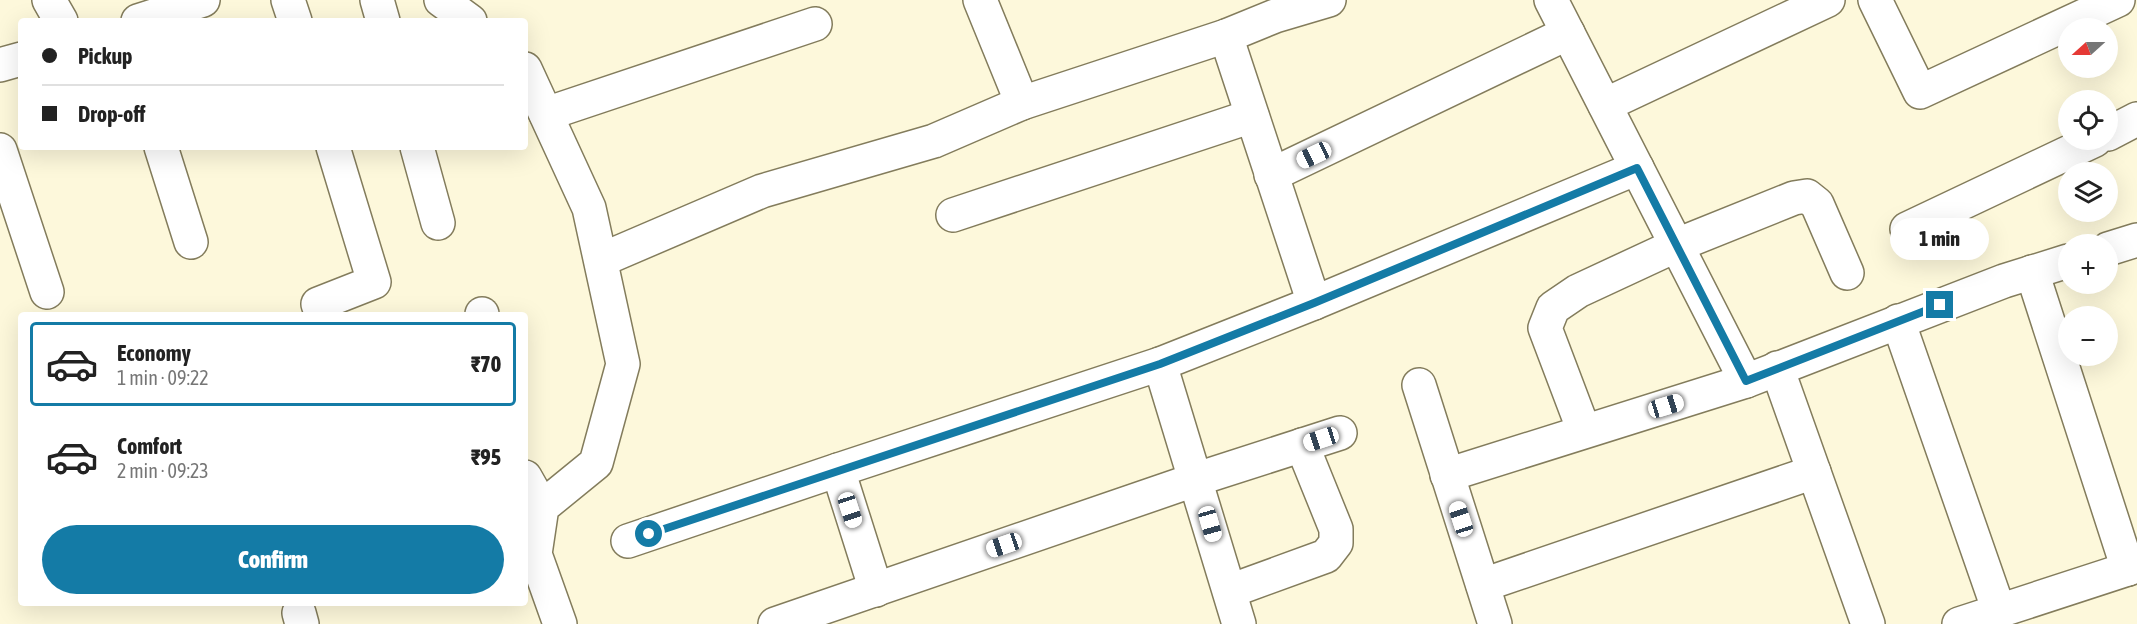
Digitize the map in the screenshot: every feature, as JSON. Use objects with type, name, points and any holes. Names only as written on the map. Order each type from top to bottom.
[{"type":"street","points":[[49,0],[59,18]]},
{"type":"street","points":[[147,18],[203,0]]},
{"type":"street","points":[[288,0],[294,18]]},
{"type":"street","points":[[377,0],[382,18]]},
{"type":"street","points":[[980,0],[1022,104]]},
{"type":"street","points":[[600,260],[762,191],[934,141],[1022,104],[1226,36],[1272,8],[1329,0]]},
{"type":"street","points":[[1551,0],[1746,381]]},
{"type":"street","points":[[1605,105],[1828,0]]},
{"type":"street","points":[[1875,0],[1920,92],[2118,0]]},
{"type":"street","points":[[2130,0],[2137,17]]},
{"type":"street","points":[[546,114],[815,24]]},
{"type":"street","points":[[1272,176],[1568,33]]},
{"type":"street","points":[[1226,36],[1314,303]]},
{"type":"street","points":[[0,65],[18,60]]},
{"type":"street","points":[[528,75],[589,208],[622,364],[596,463],[542,507]]},
{"type":"street","points":[[953,215],[1252,116]]},
{"type":"street","points":[[2118,129],[2137,120]]},
{"type":"street","points":[[0,150],[46,292]]},
{"type":"street","points":[[162,150],[191,242]]},
{"type":"street","points":[[321,312],[318,304],[374,282],[334,150]]},
{"type":"street","points":[[418,150],[438,223]]},
{"type":"street","points":[[1907,229],[2074,150]]},
{"type":"street","points":[[628,541],[1160,364],[1314,303],[1637,168]]},
{"type":"street","points":[[1584,431],[1545,328],[1553,308],[1578,291],[1677,245],[1794,198],[1808,196],[1817,204],[1847,273]]},
{"type":"street","points":[[2118,246],[2137,240]]},
{"type":"street","points":[[1447,475],[1746,381],[2004,281],[2058,264]]},
{"type":"street","points":[[1959,624],[2133,567],[2032,272]]},
{"type":"street","points":[[1898,321],[1999,611]]},
{"type":"street","points":[[1160,364],[1197,479],[1239,624]]},
{"type":"street","points":[[1777,368],[1868,624]]},
{"type":"street","points":[[1419,385],[1495,624]]},
{"type":"street","points":[[775,624],[1197,479],[1340,433]]},
{"type":"street","points":[[1230,591],[1326,556],[1336,543],[1336,529],[1302,446]]},
{"type":"street","points":[[838,470],[876,590]]},
{"type":"street","points":[[1483,585],[1814,472]]},
{"type":"street","points":[[528,482],[542,507],[535,554],[560,624]]},
{"type":"route","points":[[649,534],[1160,364],[1314,303],[1637,168],[1746,381],[1940,305]]}]
